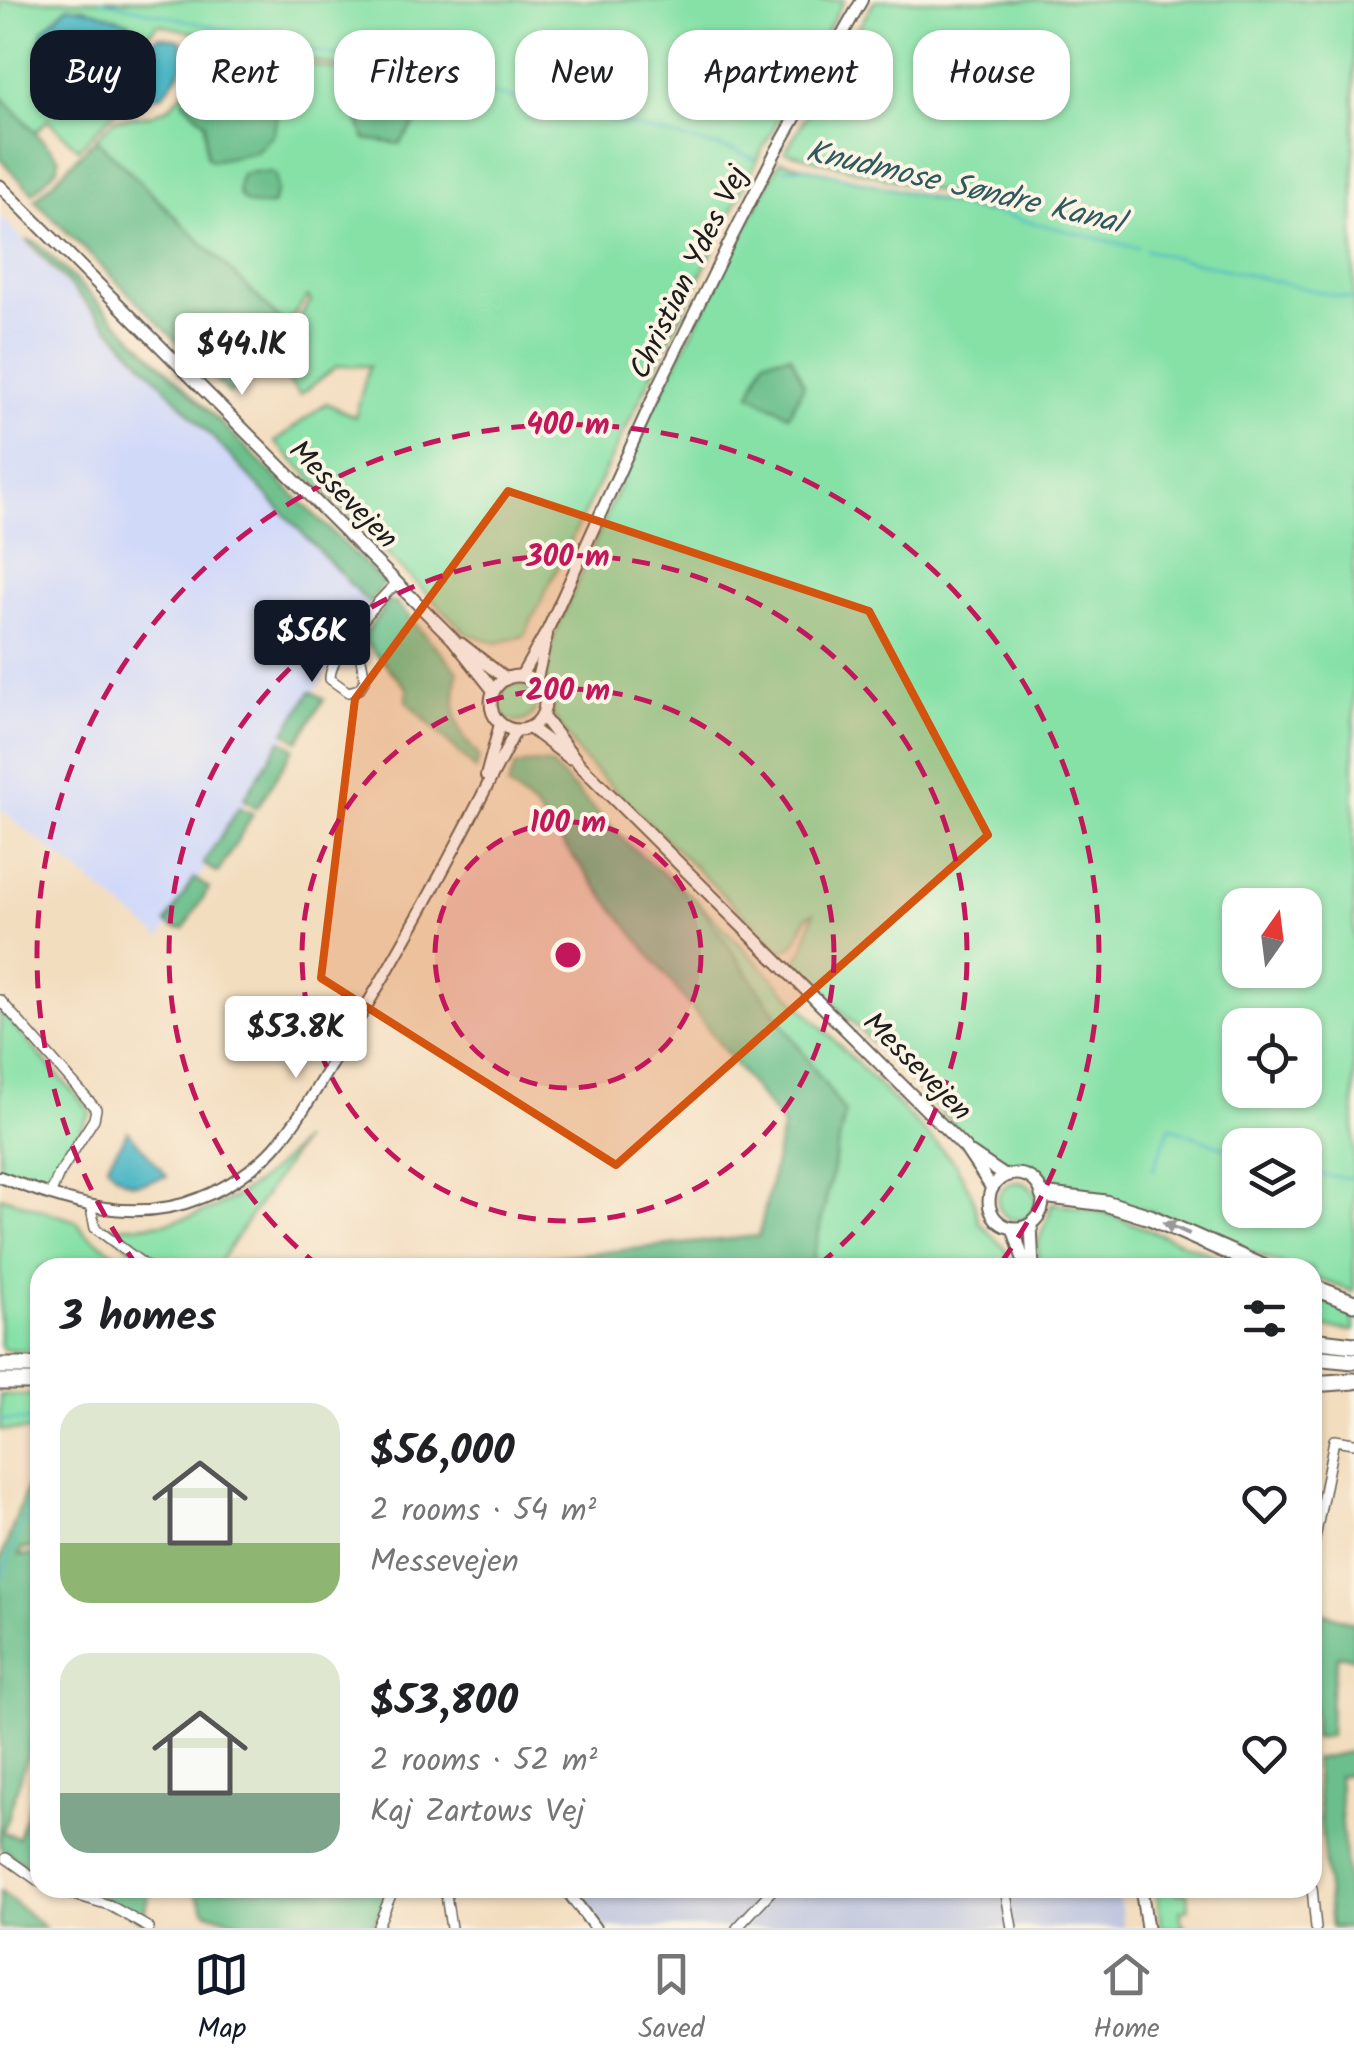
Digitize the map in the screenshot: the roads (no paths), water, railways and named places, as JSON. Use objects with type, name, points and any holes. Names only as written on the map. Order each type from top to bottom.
[{"type":"highway","points":[[1043,1195],[1105,1203],[1150,1217],[1242,1258]]},
{"type":"highway","points":[[1322,1291],[1354,1303]]},
{"type":"highway","points":[[1322,1341],[1354,1345]]},
{"type":"highway","points":[[1322,1358],[1354,1361]]},
{"type":"highway","points":[[0,1366],[30,1366]]},
{"type":"highway","points":[[0,1382],[30,1382]]},
{"type":"highway","points":[[1322,1384],[1354,1382]]},
{"type":"main road","name":"Messevejen","points":[[0,186],[453,639],[494,691]]},
{"type":"main road","name":"Messevejen","points":[[453,639],[506,679]]},
{"type":"main road","points":[[521,676],[536,683],[544,697],[542,716],[530,728],[516,730],[500,724],[491,707],[494,691],[506,679],[521,676]]},
{"type":"main road","name":"Messevejen","points":[[542,716],[580,765],[965,1148],[1005,1176]]},
{"type":"main road","name":"Messevejen","points":[[530,728],[580,765]]},
{"type":"main road","name":"Messevejen","points":[[965,1148],[992,1188]]},
{"type":"main road","points":[[1029,1258],[1031,1225],[1042,1212],[1043,1195],[1033,1179],[1005,1176],[992,1188],[990,1208],[994,1218],[1013,1228],[1031,1225]]},
{"type":"main road","points":[[1013,1228],[1025,1258]]},
{"type":"main road","points":[[1142,1898],[1147,1928]]},
{"type":"street","name":"Christian Ydes Vej","points":[[521,676],[548,629],[658,385],[717,266],[774,155],[862,0]]},
{"type":"street","name":"Messevejen","points":[[350,640],[360,654],[365,680],[359,689],[348,692],[338,687],[329,672],[350,640],[397,583]]},
{"type":"street","name":"Christian Ydes Vej","points":[[536,683],[548,629]]},
{"type":"street","points":[[480,796],[500,724]]},
{"type":"street","points":[[0,1178],[91,1208],[144,1210],[199,1199],[228,1184],[272,1150],[293,1125],[334,1047],[420,917],[516,730]]},
{"type":"street","points":[[0,1000],[96,1109],[50,1196]]},
{"type":"street","points":[[91,1208],[96,1228],[135,1258]]},
{"type":"street","points":[[1322,1502],[1334,1440],[1354,1443]]},
{"type":"street","points":[[6,1858],[30,1875]]},
{"type":"street","points":[[86,1898],[109,1905],[149,1928]]},
{"type":"street","points":[[377,1928],[390,1898]]},
{"type":"street","points":[[446,1898],[451,1928]]},
{"type":"street","points":[[572,1898],[595,1928]]},
{"type":"street","points":[[736,1928],[764,1898]]},
{"type":"street","points":[[1007,1898],[1012,1928]]},
{"type":"street","points":[[1313,1898],[1316,1928]]},
{"type":"water","points":[[68,6],[130,23],[130,30],[43,30]]},
{"type":"water","points":[[156,39],[176,39],[176,76],[162,95],[156,96]]},
{"type":"water","points":[[128,1131],[167,1176],[148,1182],[128,1182],[107,1165]]},
{"type":"waterway","name":"Knudmose Søndre Kanal","points":[[101,0],[736,151],[754,159]]},
{"type":"waterway","name":"Knudmose Søndre Kanal","points":[[783,169],[803,167],[1138,248]]},
{"type":"waterway","name":"Knudmose Søndre Kanal","points":[[1145,250],[1354,300]]},
{"type":"waterway","points":[[1153,1170],[1170,1127],[1222,1147]]},
{"type":"waterway","points":[[1322,1175],[1354,1178]]},
{"type":"waterway","points":[[0,1420],[30,1421]]},
{"type":"waterway","points":[[0,1583],[30,1500]]}]
